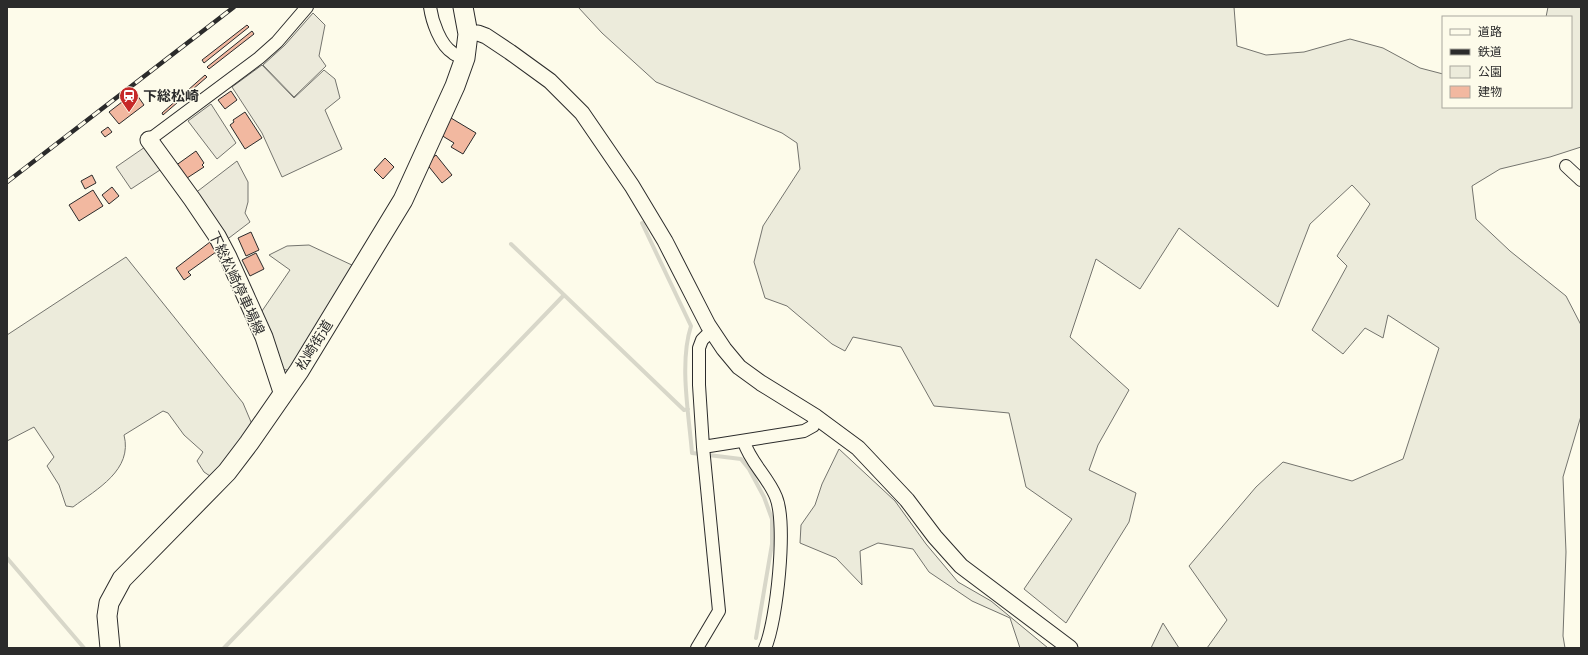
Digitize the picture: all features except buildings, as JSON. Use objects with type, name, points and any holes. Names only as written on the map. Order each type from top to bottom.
[{"type":"main road","name":"松崎街道","points":[[110,648],[107,616],[109,603],[122,579],[226,472],[249,443],[283,395],[403,200],[455,86],[465,58],[468,34],[463,7]]},
{"type":"main road","name":"下総松崎停車場線","points":[[149,140],[217,236],[264,337],[283,395]]},
{"type":"street","points":[[149,140],[259,58],[277,42],[307,7]]},
{"type":"street","points":[[430,7],[436,28],[448,49],[452,53],[465,58]]},
{"type":"street","points":[[468,34],[478,33],[486,36],[510,52],[550,81],[582,114],[632,186],[665,241],[711,331],[739,367],[761,383],[816,417],[858,448],[907,500],[935,537],[961,566],[1070,648]]},
{"type":"street","points":[[1566,166],[1581,180]]},
{"type":"street","points":[[697,648],[719,611],[703,447],[699,384],[699,348],[702,340],[711,331]]},
{"type":"street","points":[[703,447],[744,442],[775,435],[804,431],[813,426],[816,417]]},
{"type":"street","points":[[744,442],[746,450],[769,484],[776,498],[780,511],[781,538],[775,605],[765,648]]},
{"type":"green space","points":[[578,7],[1234,7],[1237,46],[1266,55],[1304,52],[1350,39],[1383,48],[1420,68],[1442,74],[1442,108],[1572,108],[1572,16],[1546,16],[1548,7],[1581,7],[1581,147],[1550,157],[1500,169],[1472,186],[1476,219],[1510,251],[1566,296],[1581,325],[1581,416],[1563,477],[1566,552],[1563,636],[1565,648],[1207,648],[1227,620],[1189,566],[1256,487],[1283,462],[1352,481],[1403,459],[1439,348],[1388,315],[1383,338],[1365,328],[1343,354],[1312,330],[1347,266],[1337,256],[1370,204],[1352,185],[1310,224],[1278,307],[1179,228],[1140,289],[1096,259],[1070,337],[1129,390],[1098,445],[1089,470],[1136,493],[1129,522],[1066,623],[1024,589],[1072,519],[1026,487],[1009,413],[934,406],[901,347],[853,337],[845,351],[832,344],[787,306],[765,298],[754,262],[763,226],[800,169],[797,143],[782,133],[656,82],[602,33]]},
{"type":"green space","points":[[309,245],[354,266],[290,371],[280,368],[262,311],[290,270],[269,255],[287,246]]},
{"type":"green space","points":[[126,257],[243,403],[254,429],[210,476],[204,472],[197,461],[203,452],[184,435],[168,413],[163,411],[124,435],[125,447],[123,458],[118,468],[102,486],[73,507],[66,506],[59,485],[47,466],[54,457],[34,427],[7,441],[7,335]]},
{"type":"green space","points":[[839,449],[895,501],[926,544],[958,582],[991,601],[1048,648],[1020,648],[1010,618],[972,601],[929,572],[913,549],[878,543],[860,551],[862,585],[836,558],[800,543],[801,525],[815,505],[822,484]]},
{"type":"green space","points":[[1163,623],[1179,648],[1151,648]]},
{"type":"shaded area","points":[[313,13],[325,25],[319,56],[326,66],[294,97],[263,65],[285,45]]},
{"type":"shaded area","points":[[262,65],[294,98],[324,70],[335,79],[340,98],[325,110],[342,149],[282,177],[262,133],[232,87]]},
{"type":"shaded area","points":[[211,104],[236,143],[217,159],[188,121]]},
{"type":"shaded area","points":[[145,147],[160,170],[131,189],[116,167]]},
{"type":"shaded area","points":[[237,161],[248,182],[248,202],[245,213],[250,222],[225,241],[194,194]]},
{"type":"waterway","points":[[642,223],[691,326],[687,341],[685,372],[692,453],[741,459],[749,469],[764,497],[772,519],[772,544],[756,638]]},
{"type":"waterway","points":[[511,244],[684,410],[688,409]]},
{"type":"waterway","points":[[224,648],[564,295]]},
{"type":"waterway","points":[[7,558],[84,648]]},
{"type":"railway","points":[[7,182],[234,7]]},
{"type":"place","name":"下総松崎","points":[[129,113]]}]
